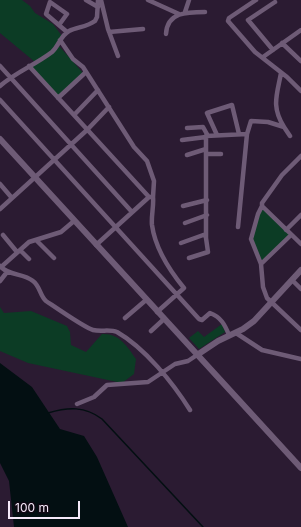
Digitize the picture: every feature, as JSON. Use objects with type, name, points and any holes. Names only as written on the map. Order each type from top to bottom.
[{"type":"street","points":[[86,0],[98,7]]},
{"type":"street","points":[[0,86],[10,77],[59,46],[60,40],[67,32],[95,21],[98,0]]},
{"type":"street","points":[[102,0],[109,32],[118,56]]},
{"type":"street","points":[[148,0],[180,14]]},
{"type":"street","points":[[185,12],[189,0]]},
{"type":"street","points":[[256,0],[229,18],[228,21],[255,52],[263,57],[301,91]]},
{"type":"street","points":[[59,26],[67,14],[50,2],[46,14],[59,26],[67,32]]},
{"type":"street","points":[[273,50],[248,20],[274,2]]},
{"type":"street","points":[[166,34],[169,23],[180,14],[185,12],[204,12]]},
{"type":"street","points":[[109,32],[143,29]]},
{"type":"street","points":[[263,57],[301,30]]},
{"type":"street","points":[[60,40],[73,59],[86,72],[134,147],[147,161],[154,181],[151,197],[152,225],[154,232],[170,268],[184,288],[157,312]]},
{"type":"street","points":[[282,43],[301,61]]},
{"type":"street","points":[[0,66],[132,212]]},
{"type":"street","points":[[29,66],[151,197]]},
{"type":"street","points":[[58,98],[86,72]]},
{"type":"street","points":[[281,73],[275,96],[276,112],[290,136]]},
{"type":"street","points":[[74,115],[98,90]]},
{"type":"street","points":[[0,100],[199,319],[202,320],[210,313],[222,320],[229,335]]},
{"type":"street","points":[[217,135],[207,112],[232,105],[239,134]]},
{"type":"street","points":[[0,209],[71,145],[109,107]]},
{"type":"street","points":[[238,227],[247,134],[251,121],[268,122],[284,127]]},
{"type":"street","points":[[188,128],[203,127],[207,136],[206,234],[208,252],[189,258]]},
{"type":"street","points":[[182,140],[217,135],[247,134]]},
{"type":"street","points":[[0,139],[301,468]]},
{"type":"street","points":[[187,155],[206,152],[221,154]]},
{"type":"street","points":[[301,156],[273,186],[262,203],[251,238],[261,264],[263,288],[272,303],[301,330]]},
{"type":"street","points":[[0,184],[12,198]]},
{"type":"street","points":[[96,245],[151,197]]},
{"type":"street","points":[[183,206],[207,200]]},
{"type":"street","points":[[262,206],[301,244]]},
{"type":"street","points":[[185,223],[207,215]]},
{"type":"street","points":[[286,230],[301,215]]},
{"type":"street","points":[[74,221],[61,232],[29,242],[1,267],[7,272],[32,280],[37,285],[44,300],[92,330],[115,331],[122,335],[140,350],[162,373],[178,391],[190,410]]},
{"type":"street","points":[[181,243],[206,234]]},
{"type":"street","points":[[3,235],[18,251],[29,259]]},
{"type":"street","points":[[261,264],[291,235]]},
{"type":"street","points":[[36,240],[54,258]]},
{"type":"street","points":[[78,404],[94,397],[107,385],[148,382],[175,364],[188,361],[229,335],[236,333],[254,321],[301,270]]},
{"type":"street","points":[[0,281],[7,272]]},
{"type":"street","points":[[292,280],[301,289]]},
{"type":"street","points":[[125,318],[146,300]]},
{"type":"street","points":[[151,331],[164,319]]},
{"type":"street","points":[[236,333],[262,350],[301,359]]},
{"type":"green space","points":[[0,0],[22,0],[30,6],[35,13],[53,24],[62,36],[59,46],[84,74],[58,98],[29,66],[35,62],[0,33]]},
{"type":"green space","points":[[262,206],[291,235],[261,264],[251,239]]},
{"type":"green space","points":[[0,307],[4,313],[31,311],[67,326],[70,332],[71,345],[86,352],[102,334],[108,334],[118,338],[136,359],[134,374],[122,383],[28,363],[0,351]]},
{"type":"green space","points":[[222,324],[225,332],[199,349],[189,338],[198,331],[204,337]]},
{"type":"shaded area","points":[[0,363],[32,387],[60,429],[84,436],[97,457],[128,527],[14,527],[9,481],[0,463]]},
{"type":"waterway","points":[[48,413],[76,409],[89,412],[102,419],[203,527]]}]
